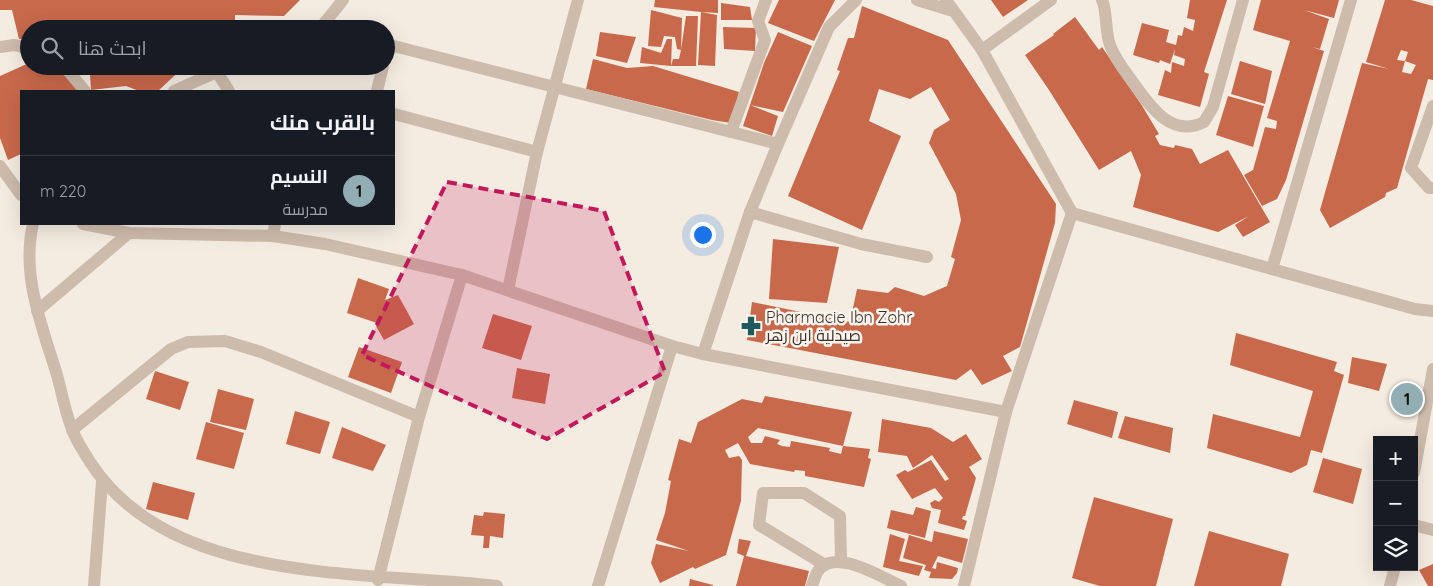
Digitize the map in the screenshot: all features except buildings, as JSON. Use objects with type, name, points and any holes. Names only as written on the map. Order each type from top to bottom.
[{"type":"street","points":[[329,20],[343,0]]},
{"type":"street","points":[[508,290],[537,152],[578,0]]},
{"type":"street","points":[[731,132],[765,40],[758,21],[766,0]]},
{"type":"street","points":[[703,354],[750,212],[778,144],[829,27],[856,0]]},
{"type":"street","points":[[917,0],[949,6],[982,50],[1072,213],[1415,309],[1433,311]]},
{"type":"street","points":[[982,50],[1051,0]]},
{"type":"street","points":[[1102,0],[1106,31],[1115,58],[1158,116],[1175,125],[1187,128],[1204,122],[1213,107],[1243,0]]},
{"type":"street","points":[[1272,269],[1352,0]]},
{"type":"street","points":[[0,47],[20,46]]},
{"type":"street","points":[[395,50],[556,87],[778,144]]},
{"type":"street","points":[[72,75],[84,90]]},
{"type":"street","points":[[176,90],[210,75]]},
{"type":"street","points":[[219,75],[228,90]]},
{"type":"street","points":[[377,90],[381,75]]},
{"type":"street","points":[[1433,106],[1411,168],[1429,188],[1433,188]]},
{"type":"street","points":[[395,114],[537,152]]},
{"type":"street","points":[[0,166],[20,194]]},
{"type":"street","points":[[750,212],[860,244],[927,257]]},
{"type":"street","points":[[964,586],[1006,412],[1072,213]]},
{"type":"street","points":[[33,225],[30,253],[37,312],[72,430],[102,482],[132,515],[164,536],[188,547],[258,569],[298,578],[497,586]]},
{"type":"street","points":[[88,225],[129,234],[274,230],[326,244],[462,275],[672,346],[703,354],[1006,412]]},
{"type":"street","points":[[37,312],[129,234]]},
{"type":"street","points":[[378,580],[419,417],[462,275]]},
{"type":"street","points":[[72,430],[171,349],[188,342],[226,341],[261,352],[419,417]]},
{"type":"street","points":[[598,586],[672,346]]},
{"type":"street","points":[[1418,451],[1433,369]]},
{"type":"street","points":[[94,586],[102,482]]},
{"type":"street","points":[[825,565],[759,524],[763,494],[804,493],[840,516],[841,562]]},
{"type":"street","points":[[1418,526],[1433,530]]},
{"type":"street","points":[[812,586],[818,571],[825,565],[847,562],[901,586]]},
{"type":"street","points":[[1390,586],[1394,571]]},
{"type":"highlighted area","points":[[447,182],[604,211],[665,372],[547,439],[362,355]]},
{"type":"place","name":"Pharmacie Ibn Zohr صيدلية ابن زهر","points":[[751,326]]},
{"type":"place","name":"النسيم","points":[[1407,399]]}]
